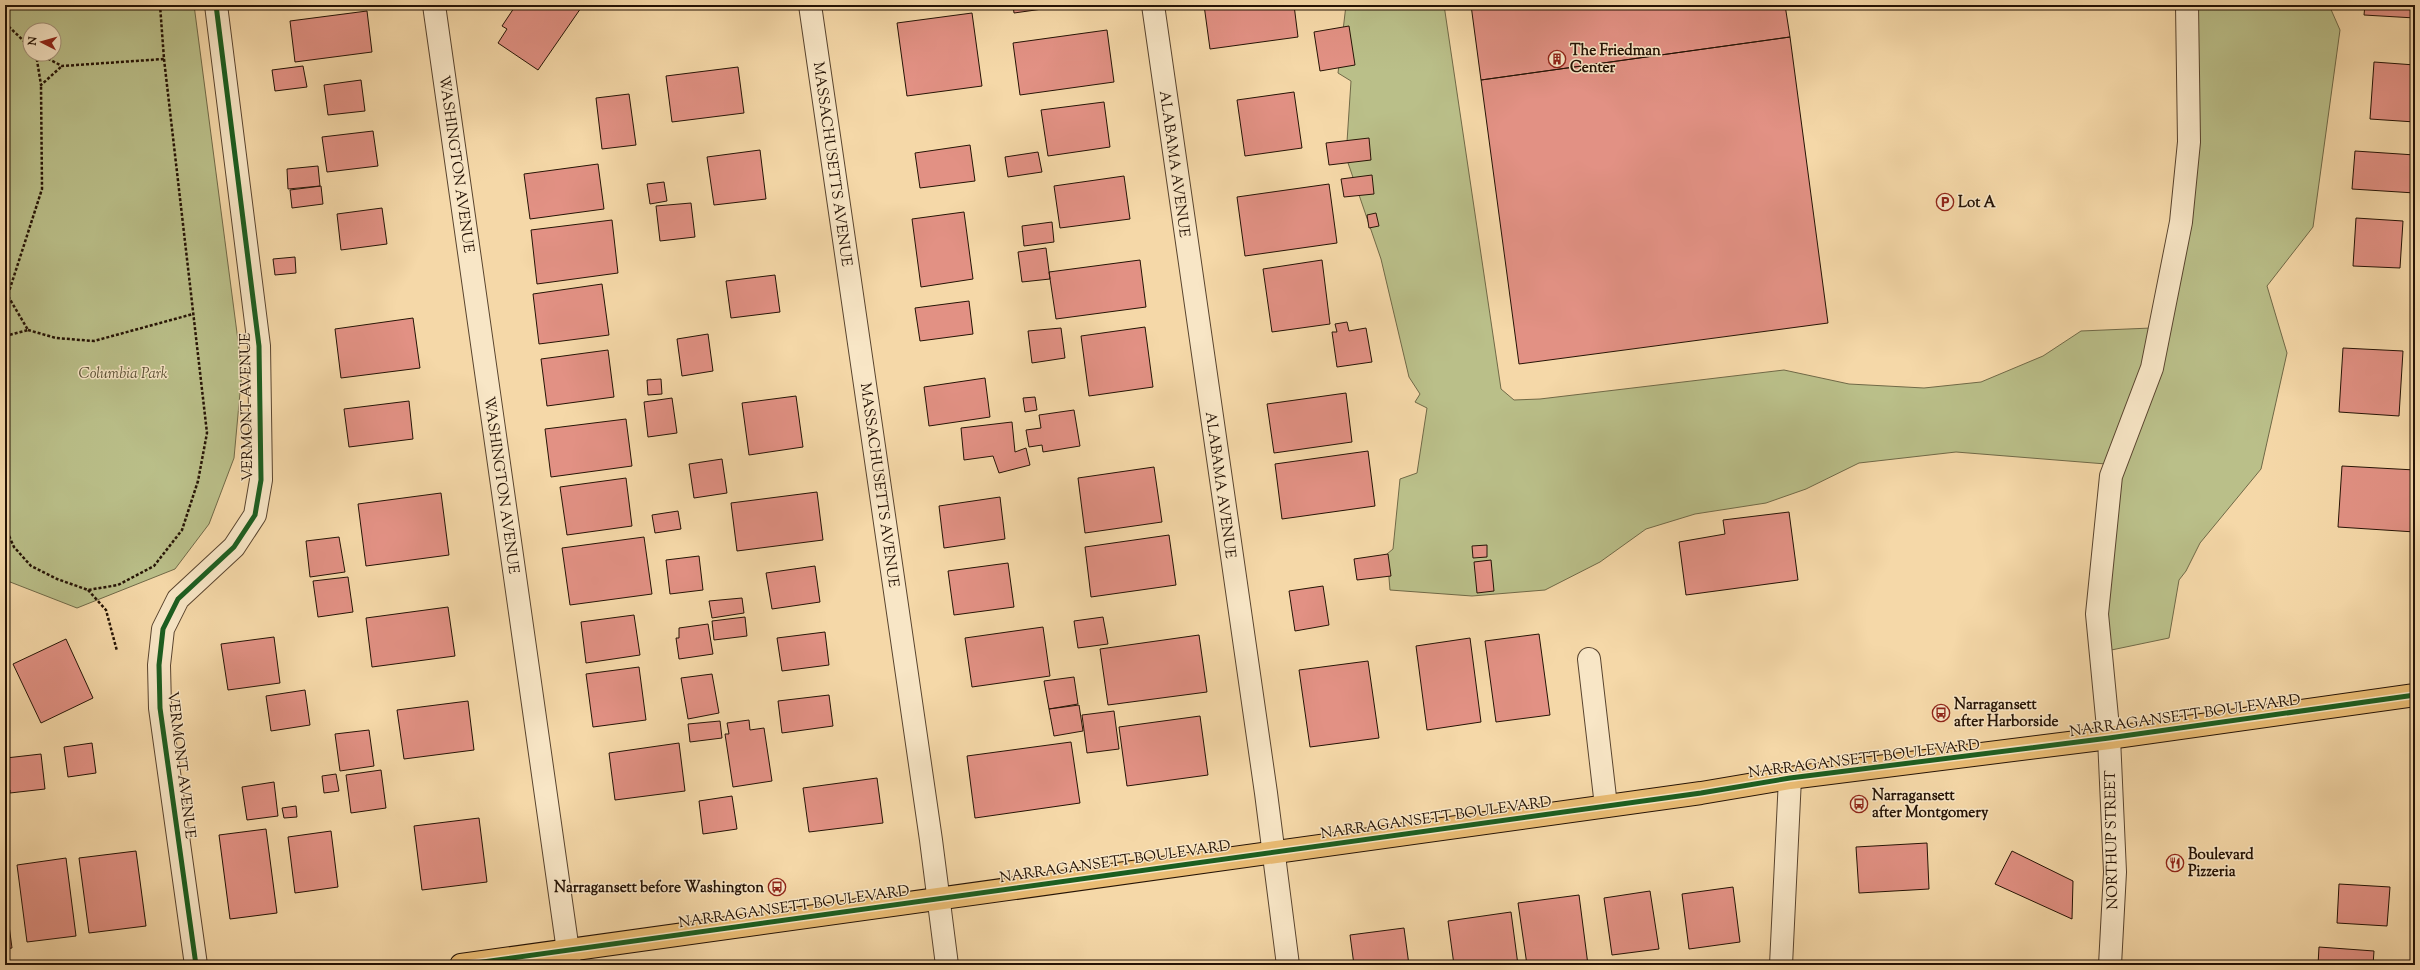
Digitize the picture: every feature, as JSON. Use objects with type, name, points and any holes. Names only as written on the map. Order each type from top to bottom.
[{"type":"main road","name":"NARRAGANSETT BOULEVARD","points":[[461,965],[569,958],[937,898],[1606,806],[1790,778],[2109,738],[2415,695]]},
{"type":"street","name":"VERMONT AVENUE","points":[[196,965],[160,708],[159,665],[163,629],[178,599],[234,547],[255,515],[261,480],[259,346],[216,5]]},
{"type":"street","name":"WASHINGTON AVENUE","points":[[434,5],[569,958]]},
{"type":"street","name":"MASSACHUSETTS AVENUE","points":[[810,5],[931,840],[946,965]]},
{"type":"street","name":"ALABAMA AVENUE","points":[[1152,5],[1288,965]]},
{"type":"street","name":"NORTHUP STREET","points":[[2110,965],[2115,872],[2109,738],[2097,614],[2111,476],[2152,368],[2181,222],[2189,142],[2188,5]]},
{"type":"street","points":[[1589,659],[1606,806]]},
{"type":"street","points":[[1781,965],[1790,778]]},
{"type":"path","points":[[88,590],[118,585],[154,566],[182,530],[198,481],[206,433],[164,59],[160,5]]},
{"type":"path","points":[[5,23],[22,39]]},
{"type":"path","points":[[54,62],[62,66],[164,59]]},
{"type":"path","points":[[5,304],[42,189],[41,85],[39,62]]},
{"type":"path","points":[[41,85],[62,66]]},
{"type":"path","points":[[8,296],[28,330]]},
{"type":"path","points":[[5,336],[28,330],[56,338],[94,341],[193,314]]},
{"type":"path","points":[[5,527],[14,547],[32,566],[57,579],[88,590],[106,610],[117,651]]},
{"type":"green space","name":"Columbia Park","points":[[5,5],[194,5],[242,371],[234,458],[209,524],[175,569],[77,608],[5,580]]},
{"type":"green space","points":[[1346,5],[1444,5],[1501,389],[1514,400],[1540,399],[1784,370],[1849,384],[1924,388],[1981,382],[2043,356],[2081,331],[2151,328],[2158,318],[2188,108],[2183,5],[2329,5],[2340,30],[2313,227],[2267,286],[2287,353],[2261,469],[2200,543],[2186,571],[2179,580],[2169,638],[2097,653],[2106,464],[1956,452],[1859,463],[1806,489],[1766,503],[1695,514],[1646,529],[1600,562],[1545,590],[1472,596],[1390,590],[1387,554],[1393,549],[1400,479],[1417,473],[1427,408],[1415,402],[1420,394],[1409,377],[1381,259],[1346,157],[1351,81],[1338,73]]},
{"type":"building","points":[[516,5],[583,5],[538,70],[498,43],[507,29],[502,26]]},
{"type":"building","points":[[1013,5],[1071,5],[1014,13]]},
{"type":"building","points":[[1204,5],[1294,5],[1298,37],[1210,49]]},
{"type":"building","name":"The Friedman Center","points":[[1471,5],[1785,5],[1790,37],[1481,80]]},
{"type":"building","points":[[2365,5],[2415,5],[2415,18],[2364,15]]},
{"type":"building","points":[[367,11],[372,52],[295,62],[290,21]]},
{"type":"building","points":[[972,13],[982,86],[907,96],[897,23]]},
{"type":"building","points":[[1349,26],[1355,65],[1320,71],[1314,32]]},
{"type":"building","points":[[1107,30],[1114,82],[1020,95],[1013,43]]},
{"type":"building","points":[[1790,37],[1828,323],[1519,364],[1481,80]]},
{"type":"building","points":[[2374,62],[2415,65],[2415,122],[2370,119]]},
{"type":"building","points":[[303,66],[307,87],[275,91],[272,70]]},
{"type":"building","points":[[738,67],[744,113],[672,122],[666,76]]},
{"type":"building","points":[[361,80],[365,111],[328,115],[324,85]]},
{"type":"building","points":[[1294,92],[1302,148],[1245,156],[1237,100]]},
{"type":"building","points":[[629,94],[636,145],[602,149],[596,98]]},
{"type":"building","points":[[1104,102],[1110,147],[1048,156],[1041,110]]},
{"type":"building","points":[[373,131],[378,166],[327,172],[322,137]]},
{"type":"building","points":[[1369,138],[1371,160],[1329,165],[1326,143]]},
{"type":"building","points":[[970,145],[975,181],[920,188],[915,153]]},
{"type":"building","points":[[760,150],[766,199],[714,205],[707,157]]},
{"type":"building","points":[[2355,151],[2415,155],[2415,193],[2352,189]]},
{"type":"building","points":[[1038,152],[1042,172],[1008,177],[1005,157]]},
{"type":"building","points":[[598,164],[604,209],[530,219],[524,174]]},
{"type":"building","points":[[318,166],[320,186],[288,189],[287,169]]},
{"type":"building","points":[[1372,175],[1374,194],[1344,197],[1341,179]]},
{"type":"building","points":[[1124,176],[1130,219],[1060,228],[1054,186]]},
{"type":"building","points":[[664,182],[667,201],[650,204],[647,184]]},
{"type":"building","points":[[1329,184],[1337,243],[1245,256],[1237,197]]},
{"type":"building","points":[[321,186],[323,204],[292,208],[290,190]]},
{"type":"building","points":[[691,203],[695,237],[660,241],[656,206]]},
{"type":"building","points":[[382,208],[387,244],[341,250],[337,214]]},
{"type":"building","points":[[964,212],[973,279],[921,287],[912,219]]},
{"type":"building","points":[[1376,213],[1379,226],[1369,228],[1367,215]]},
{"type":"building","points":[[2356,218],[2403,221],[2400,268],[2353,266]]},
{"type":"building","points":[[612,220],[618,273],[537,284],[531,230]]},
{"type":"building","points":[[1052,222],[1054,242],[1024,246],[1022,226]]},
{"type":"building","points":[[1046,248],[1050,279],[1022,282],[1018,252]]},
{"type":"building","points":[[295,257],[296,273],[275,275],[273,259]]},
{"type":"building","points":[[1140,260],[1146,307],[1056,319],[1049,272]]},
{"type":"building","points":[[1322,260],[1330,324],[1272,332],[1263,269]]},
{"type":"building","points":[[775,275],[780,312],[731,318],[726,281]]},
{"type":"building","points":[[602,284],[609,335],[539,344],[533,294]]},
{"type":"building","points":[[969,301],[973,334],[920,341],[915,308]]},
{"type":"building","points":[[413,318],[420,368],[341,378],[335,329]]},
{"type":"building","points":[[1347,322],[1349,331],[1366,328],[1372,362],[1337,367],[1332,332],[1337,332],[1335,324]]},
{"type":"building","points":[[1145,327],[1153,387],[1089,396],[1081,336]]},
{"type":"building","points":[[1061,328],[1065,358],[1032,363],[1028,331]]},
{"type":"building","points":[[708,334],[713,371],[682,376],[677,339]]},
{"type":"building","points":[[2343,348],[2403,351],[2399,416],[2339,412]]},
{"type":"building","points":[[608,350],[614,397],[547,406],[541,359]]},
{"type":"building","points":[[985,378],[990,417],[929,426],[924,387]]},
{"type":"building","points":[[661,379],[662,394],[648,395],[647,380]]},
{"type":"building","points":[[1346,393],[1352,442],[1274,453],[1267,404]]},
{"type":"building","points":[[796,396],[803,447],[749,455],[742,403]]},
{"type":"building","points":[[1035,397],[1037,410],[1025,412],[1023,398]]},
{"type":"building","points":[[672,398],[677,433],[648,437],[644,402]]},
{"type":"building","points":[[409,401],[413,439],[349,447],[344,409]]},
{"type":"building","points":[[1074,410],[1080,446],[1043,452],[1042,445],[1029,447],[1026,430],[1041,428],[1039,415]]},
{"type":"building","points":[[626,419],[632,466],[551,477],[545,429]]},
{"type":"building","points":[[1012,422],[1015,452],[1026,448],[1030,465],[999,473],[993,456],[964,460],[961,428]]},
{"type":"building","points":[[1368,451],[1375,506],[1282,519],[1275,464]]},
{"type":"building","points":[[722,459],[727,493],[694,498],[689,464]]},
{"type":"building","points":[[2342,466],[2415,470],[2415,532],[2338,527]]},
{"type":"building","points":[[1154,467],[1162,522],[1085,533],[1078,478]]},
{"type":"building","points":[[626,478],[632,526],[567,535],[560,487]]},
{"type":"building","points":[[817,492],[823,540],[737,551],[731,503]]},
{"type":"building","points":[[441,493],[449,555],[366,566],[358,504]]},
{"type":"building","points":[[1000,497],[1005,539],[944,548],[939,506]]},
{"type":"building","points":[[678,511],[681,529],[655,533],[652,515]]},
{"type":"building","points":[[1789,512],[1798,580],[1686,595],[1679,542],[1725,534],[1723,520]]},
{"type":"building","points":[[1169,535],[1176,585],[1091,597],[1085,547]]},
{"type":"building","points":[[339,537],[345,572],[310,577],[306,541]]},
{"type":"building","points":[[644,537],[652,594],[570,605],[562,548]]},
{"type":"building","points":[[1487,545],[1487,557],[1473,558],[1472,546]]},
{"type":"building","points":[[1388,554],[1391,576],[1357,580],[1354,559]]},
{"type":"building","points":[[699,556],[703,590],[670,594],[666,560]]},
{"type":"building","points":[[1491,560],[1494,591],[1477,593],[1474,562]]},
{"type":"building","points":[[1008,563],[1014,607],[954,615],[948,571]]},
{"type":"building","points":[[815,566],[820,602],[772,609],[766,573]]},
{"type":"building","points":[[348,577],[353,612],[318,617],[313,581]]},
{"type":"building","points":[[1323,586],[1329,625],[1295,631],[1289,591]]},
{"type":"building","points":[[742,598],[744,613],[712,618],[709,601]]},
{"type":"building","points":[[448,607],[455,656],[372,667],[366,618]]},
{"type":"building","points":[[634,615],[640,655],[586,663],[581,622]]},
{"type":"building","points":[[745,617],[747,636],[714,640],[712,621]]},
{"type":"building","points":[[1103,617],[1108,644],[1078,648],[1074,621]]},
{"type":"building","points":[[708,624],[713,654],[679,659],[676,638],[679,638],[679,628]]},
{"type":"building","points":[[1043,627],[1050,676],[972,687],[965,638]]},
{"type":"building","points":[[825,632],[829,665],[782,671],[777,638]]},
{"type":"building","points":[[1539,634],[1550,715],[1496,722],[1485,641]]},
{"type":"building","points":[[1199,635],[1207,692],[1108,705],[1100,649]]},
{"type":"building","points":[[274,637],[280,683],[228,690],[221,644]]},
{"type":"building","points":[[1470,638],[1481,722],[1427,730],[1416,646]]},
{"type":"building","points":[[66,639],[93,698],[41,723],[13,664]]},
{"type":"building","points":[[1368,661],[1379,738],[1310,747],[1299,670]]},
{"type":"building","points":[[639,667],[646,720],[593,727],[586,674]]},
{"type":"building","points":[[712,674],[719,713],[688,719],[681,678]]},
{"type":"building","points":[[1074,677],[1078,704],[1049,709],[1044,681]]},
{"type":"building","points":[[305,690],[310,725],[271,731],[266,696]]},
{"type":"building","points":[[829,695],[833,726],[782,733],[778,701]]},
{"type":"building","points":[[468,701],[474,750],[404,759],[397,710]]},
{"type":"building","points":[[1079,705],[1083,731],[1054,736],[1049,709]]},
{"type":"building","points":[[1114,711],[1119,749],[1087,753],[1082,715]]},
{"type":"building","points":[[1200,716],[1208,775],[1127,786],[1119,727]]},
{"type":"building","points":[[749,720],[750,730],[764,728],[772,781],[733,787],[725,734],[729,734],[727,723]]},
{"type":"building","points":[[720,721],[722,738],[690,742],[688,724]]},
{"type":"building","points":[[369,730],[374,766],[340,771],[335,734]]},
{"type":"building","points":[[1071,742],[1080,803],[975,818],[967,756]]},
{"type":"building","points":[[92,743],[96,773],[68,777],[64,747]]},
{"type":"building","points":[[679,743],[685,791],[615,800],[609,753]]},
{"type":"building","points":[[41,754],[45,789],[10,793],[10,790],[5,790],[6,758]]},
{"type":"building","points":[[381,770],[386,808],[351,813],[346,775]]},
{"type":"building","points":[[336,774],[339,791],[324,793],[322,776]]},
{"type":"building","points":[[877,778],[883,823],[809,832],[803,788]]},
{"type":"building","points":[[274,782],[278,816],[247,820],[242,787]]},
{"type":"building","points":[[732,796],[737,829],[703,834],[699,801]]},
{"type":"building","points":[[296,806],[297,817],[284,818],[282,808]]},
{"type":"building","points":[[479,818],[487,882],[422,890],[414,826]]},
{"type":"building","points":[[266,829],[277,913],[230,919],[219,835]]},
{"type":"building","points":[[331,831],[338,887],[295,893],[288,837]]},
{"type":"building","points":[[1927,843],[1929,889],[1859,893],[1856,847]]},
{"type":"building","points":[[136,851],[146,926],[89,933],[79,858]]},
{"type":"building","points":[[2012,851],[2073,881],[2072,919],[1995,884]]},
{"type":"building","points":[[66,858],[76,936],[27,942],[17,865]]},
{"type":"building","points":[[2339,884],[2390,887],[2387,926],[2337,923]]},
{"type":"building","points":[[1733,887],[1740,942],[1689,949],[1682,894]]},
{"type":"building","points":[[1650,891],[1659,949],[1612,955],[1604,898]]},
{"type":"building","points":[[5,895],[12,948],[5,949]]},
{"type":"building","points":[[1579,895],[1588,965],[1527,965],[1518,903]]},
{"type":"building","points":[[1511,912],[1518,965],[1454,965],[1448,921]]},
{"type":"building","points":[[1404,928],[1409,965],[1354,965],[1350,935]]},
{"type":"building","points":[[2319,947],[2374,951],[2373,965],[2318,965]]},
{"type":"cycle path","points":[[196,965],[160,708],[159,665],[163,629],[178,599],[234,547],[255,515],[261,480],[259,346],[216,5]]},
{"type":"cycle path","points":[[461,965],[1701,793],[1790,778],[2109,738],[2415,695]]},
{"type":"place","name":"The Friedman Center","points":[[1557,59]]},
{"type":"place","name":"Lot A","points":[[1945,202]]},
{"type":"place","name":"Narragansett after Harborside","points":[[1941,713]]},
{"type":"place","name":"Narragansett after Montgomery","points":[[1859,804]]},
{"type":"place","name":"Boulevard Pizzeria","points":[[2175,863]]},
{"type":"place","name":"Narragansett before Washington","points":[[777,887]]}]
